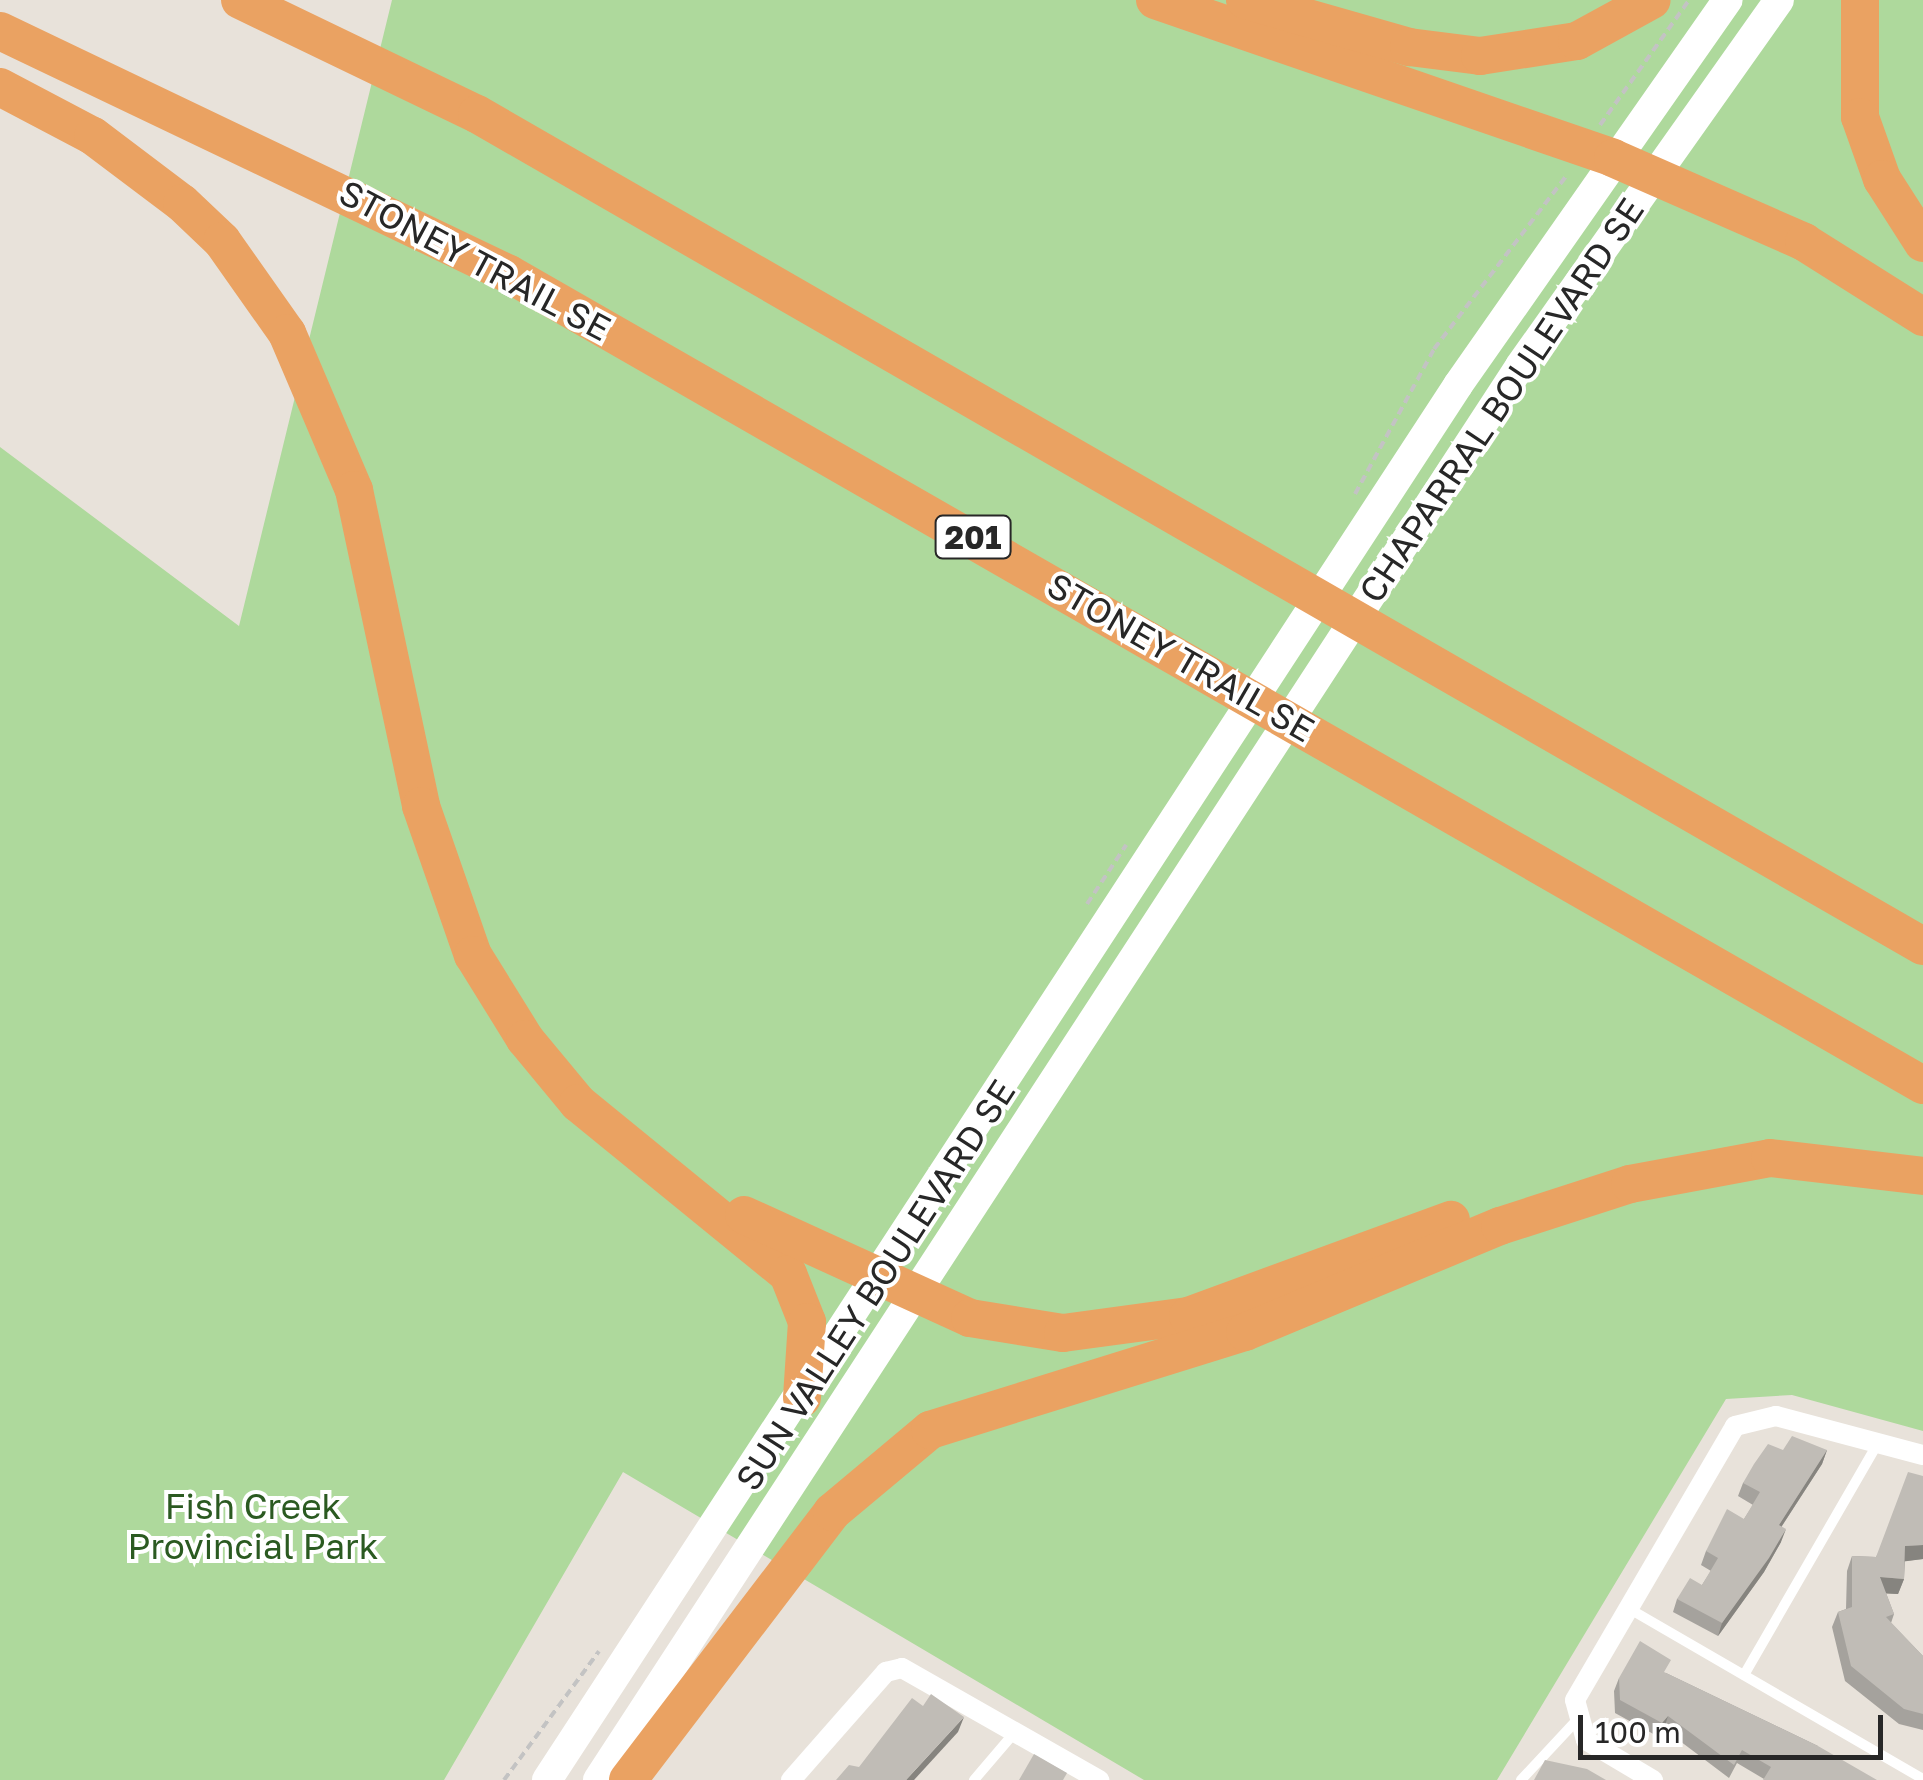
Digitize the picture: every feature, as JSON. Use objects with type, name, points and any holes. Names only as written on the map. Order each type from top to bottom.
[{"type":"highway","points":[[240,0],[477,114],[1923,946]]},
{"type":"highway","points":[[1154,0],[1604,146],[1652,175],[1828,254],[1923,317]]},
{"type":"highway","points":[[1244,0],[1409,47],[1480,56],[1577,41],[1652,0]]},
{"type":"highway","points":[[1860,0],[1860,117],[1882,179],[1923,243]]},
{"type":"highway","name":"STONEY TRAIL SE","points":[[0,32],[509,274],[1923,1085]]},
{"type":"highway","points":[[0,87],[93,136],[182,204],[222,241],[287,333],[354,490],[421,806],[468,942],[564,1088],[794,1281],[808,1334],[802,1398]]},
{"type":"highway","points":[[674,1181],[880,1278],[1007,1328],[1129,1330],[1552,1186],[1647,1166],[1770,1158],[1923,1176]]},
{"type":"highway","points":[[628,1780],[832,1512],[930,1430],[1245,1332],[1569,1201],[1770,1158]]},
{"type":"main road","name":"CHAPARRAL BOULEVARD SE","points":[[1197,786],[1359,513],[1604,146],[1728,0]]},
{"type":"main road","name":"CHAPARRAL BOULEVARD SE","points":[[1233,806],[1405,540],[1652,175],[1779,0]]},
{"type":"main road","name":"SUN VALLEY BOULEVARD SE","points":[[547,1780],[802,1398],[1197,786]]},
{"type":"main road","name":"SUN VALLEY BOULEVARD SE","points":[[598,1780],[1233,806]]},
{"type":"street","points":[[1653,1780],[1594,1746],[1576,1720],[1580,1690],[1735,1426],[1776,1416],[1880,1440],[1923,1456]]},
{"type":"street","points":[[791,1780],[896,1668],[1099,1780]]},
{"type":"lane","points":[[1744,1675],[1880,1440]]},
{"type":"lane","points":[[1628,1608],[1923,1779]]},
{"type":"lane","points":[[1521,1780],[1576,1720]]},
{"type":"lane","points":[[974,1780],[1016,1732]]},
{"type":"path","points":[[1604,146],[1690,0]]},
{"type":"path","points":[[1359,513],[1434,349],[1574,170]]},
{"type":"path","points":[[504,1780],[608,1640]]},
{"type":"green space","name":"Fish Creek Provincial Park","points":[[392,0],[1923,0],[1923,1431],[1792,1395],[1726,1399],[1497,1780],[1144,1780],[623,1472],[444,1780],[0,1780],[0,447],[239,626]]},
{"type":"building","points":[[1792,1436],[1827,1450],[1779,1525],[1786,1529],[1769,1558],[1722,1623],[1677,1599],[1690,1578],[1702,1585],[1718,1558],[1706,1551],[1727,1509],[1744,1519],[1760,1492],[1743,1483],[1768,1444],[1783,1450]]},
{"type":"building","points":[[1908,1472],[1923,1476],[1923,1545],[1905,1546],[1904,1579],[1880,1577],[1894,1614],[1886,1617],[1923,1656],[1923,1714],[1904,1709],[1851,1666],[1838,1612],[1852,1607],[1852,1556],[1876,1557]]},
{"type":"building","points":[[1640,1641],[1671,1660],[1664,1672],[1818,1746],[1877,1780],[1763,1780],[1771,1767],[1742,1750],[1734,1765],[1668,1716],[1662,1723],[1620,1700],[1619,1678]]},
{"type":"building","points":[[931,1694],[964,1717],[906,1780],[836,1780],[849,1765],[859,1767],[912,1698],[923,1706]]},
{"type":"building","points":[[1034,1754],[1067,1773],[1063,1780],[1019,1780]]},
{"type":"building","points":[[1545,1760],[1587,1769],[1606,1780],[1534,1780]]}]
